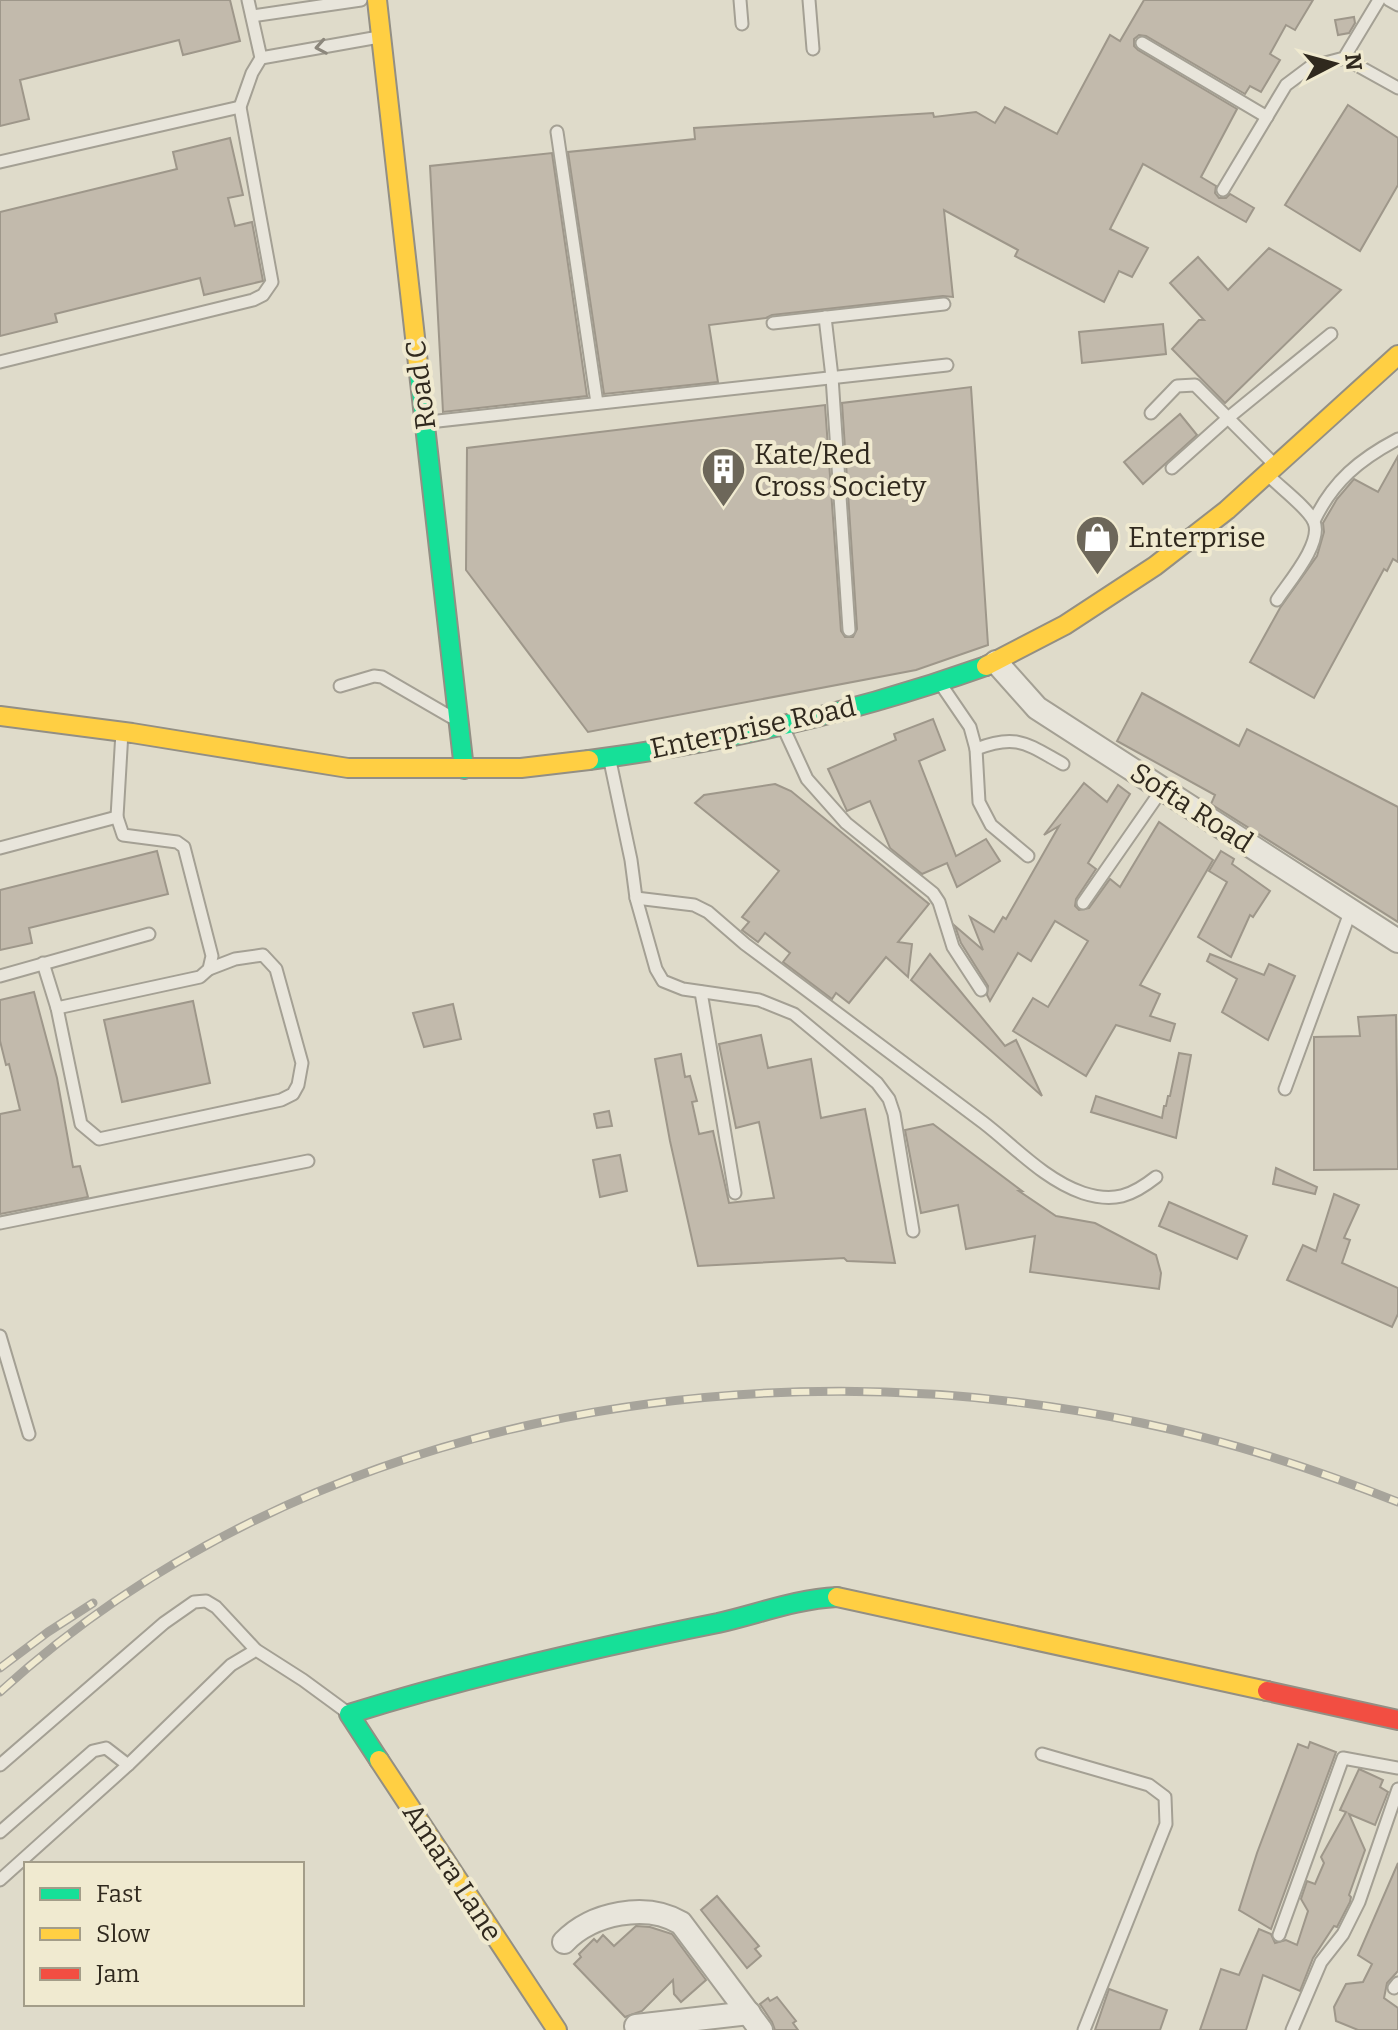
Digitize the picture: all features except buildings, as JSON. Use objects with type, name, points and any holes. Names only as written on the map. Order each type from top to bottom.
[{"type":"street","name":"Road C","points":[[377,0],[464,769]]},
{"type":"street","name":"Enterprise Road","points":[[0,716],[348,768],[521,768],[609,757],[782,725],[906,694],[996,662],[1065,625],[1155,566],[1227,510],[1398,355]]},
{"type":"street","name":"Softa Road","points":[[996,662],[1037,708],[1398,941]]},
{"type":"street","points":[[349,1714],[498,1670],[743,1617],[818,1597],[839,1597],[1398,1720]]},
{"type":"street","name":"Amara Lane","points":[[349,1714],[557,2030]]},
{"type":"street","points":[[564,1942],[600,1920],[637,1911],[654,1911],[670,1916],[681,1923],[755,2021]]},
{"type":"street","points":[[636,2026],[755,2021]]},
{"type":"lane","points":[[0,362],[253,300],[263,295],[272,282],[240,107],[261,58],[248,0]]},
{"type":"lane","points":[[252,16],[361,0]]},
{"type":"lane","points":[[740,0],[742,24]]},
{"type":"lane","points":[[809,0],[813,49]]},
{"type":"lane","points":[[1344,58],[1379,0]]},
{"type":"lane","points":[[1389,0],[1398,5]]},
{"type":"lane","points":[[261,58],[381,37]]},
{"type":"lane","points":[[1142,43],[1267,117]]},
{"type":"lane","points":[[1223,190],[1286,85],[1310,67],[1344,58],[1398,88]]},
{"type":"lane","points":[[0,162],[240,107]]},
{"type":"lane","points":[[557,132],[597,403]]},
{"type":"lane","points":[[773,323],[944,304]]},
{"type":"lane","points":[[825,317],[849,630]]},
{"type":"lane","points":[[1172,468],[1331,334]]},
{"type":"lane","points":[[424,422],[947,365]]},
{"type":"lane","points":[[1151,413],[1177,386],[1195,385],[1228,418],[1314,521],[1316,533],[1313,546],[1277,600]]},
{"type":"lane","points":[[1314,521],[1325,497],[1353,468],[1366,456],[1398,439]]},
{"type":"lane","points":[[340,686],[374,676],[391,679],[458,721]]},
{"type":"lane","points":[[939,682],[970,727],[976,749],[979,802],[991,825],[1028,856]]},
{"type":"lane","points":[[782,725],[807,779],[846,823],[933,893],[939,902],[953,947],[981,990]]},
{"type":"lane","points":[[122,732],[117,817],[123,835],[177,842],[184,847],[212,956],[209,969]]},
{"type":"lane","points":[[976,749],[993,742],[1021,741],[1063,764]]},
{"type":"lane","points":[[609,757],[636,898],[656,969],[663,981],[683,989],[759,1000],[786,1010],[877,1083],[889,1099],[894,1114],[913,1231]]},
{"type":"lane","points":[[1083,903],[1163,788]]},
{"type":"lane","points":[[0,848],[117,817]]},
{"type":"lane","points":[[636,898],[684,903],[708,912],[745,944],[1038,1167],[1081,1192],[1119,1198],[1137,1192],[1156,1177]]},
{"type":"lane","points":[[1285,1089],[1351,910]]},
{"type":"lane","points":[[0,976],[149,934]]},
{"type":"lane","points":[[43,963],[57,1008],[81,1124],[99,1139],[281,1100],[293,1094],[298,1085],[302,1063],[276,969],[263,955],[250,955],[209,969],[200,977],[57,1008]]},
{"type":"lane","points":[[701,992],[735,1193]]},
{"type":"lane","points":[[0,1223],[308,1161]]},
{"type":"lane","points":[[0,1336],[29,1434]]},
{"type":"lane","points":[[0,1765],[164,1623],[194,1602],[206,1601],[216,1607],[256,1650],[349,1714]]},
{"type":"lane","points":[[0,1880],[128,1765],[231,1665],[256,1650]]},
{"type":"lane","points":[[0,1832],[93,1751],[106,1748],[128,1765]]},
{"type":"lane","points":[[1042,1754],[1149,1785],[1165,1797],[1166,1824],[1084,2030]]},
{"type":"lane","points":[[1279,1935],[1343,1758],[1398,1768]]},
{"type":"lane","points":[[1292,2030],[1321,1962],[1343,1934],[1359,1902],[1398,1789]]},
{"type":"railway","points":[[0,1692],[120,1598],[251,1522],[391,1464],[537,1423],[688,1399],[841,1391],[993,1399],[1142,1423],[1207,1438],[1303,1467],[1398,1502]]},
{"type":"railway","points":[[0,1668],[93,1603]]},
{"type":"traffic: fast","points":[[418,364],[464,769]]},
{"type":"traffic: fast","points":[[589,760],[790,724],[986,666]]},
{"type":"traffic: fast","points":[[379,1760],[349,1714],[532,1664],[792,1604],[837,1597]]},
{"type":"traffic: slow","points":[[377,0],[418,364]]},
{"type":"traffic: slow","points":[[986,666],[1065,625],[1155,566],[1227,510],[1398,355]]},
{"type":"traffic: slow","points":[[0,716],[132,733],[348,768],[521,768],[589,760]]},
{"type":"traffic: slow","points":[[837,1597],[1267,1691]]},
{"type":"traffic: slow","points":[[379,1760],[557,2030]]},
{"type":"traffic: jam","points":[[1267,1691],[1398,1720]]},
{"type":"place","name":"Kate/Red Cross Society","points":[[723,509]]},
{"type":"place","name":"Enterprise","points":[[1097,576]]}]
